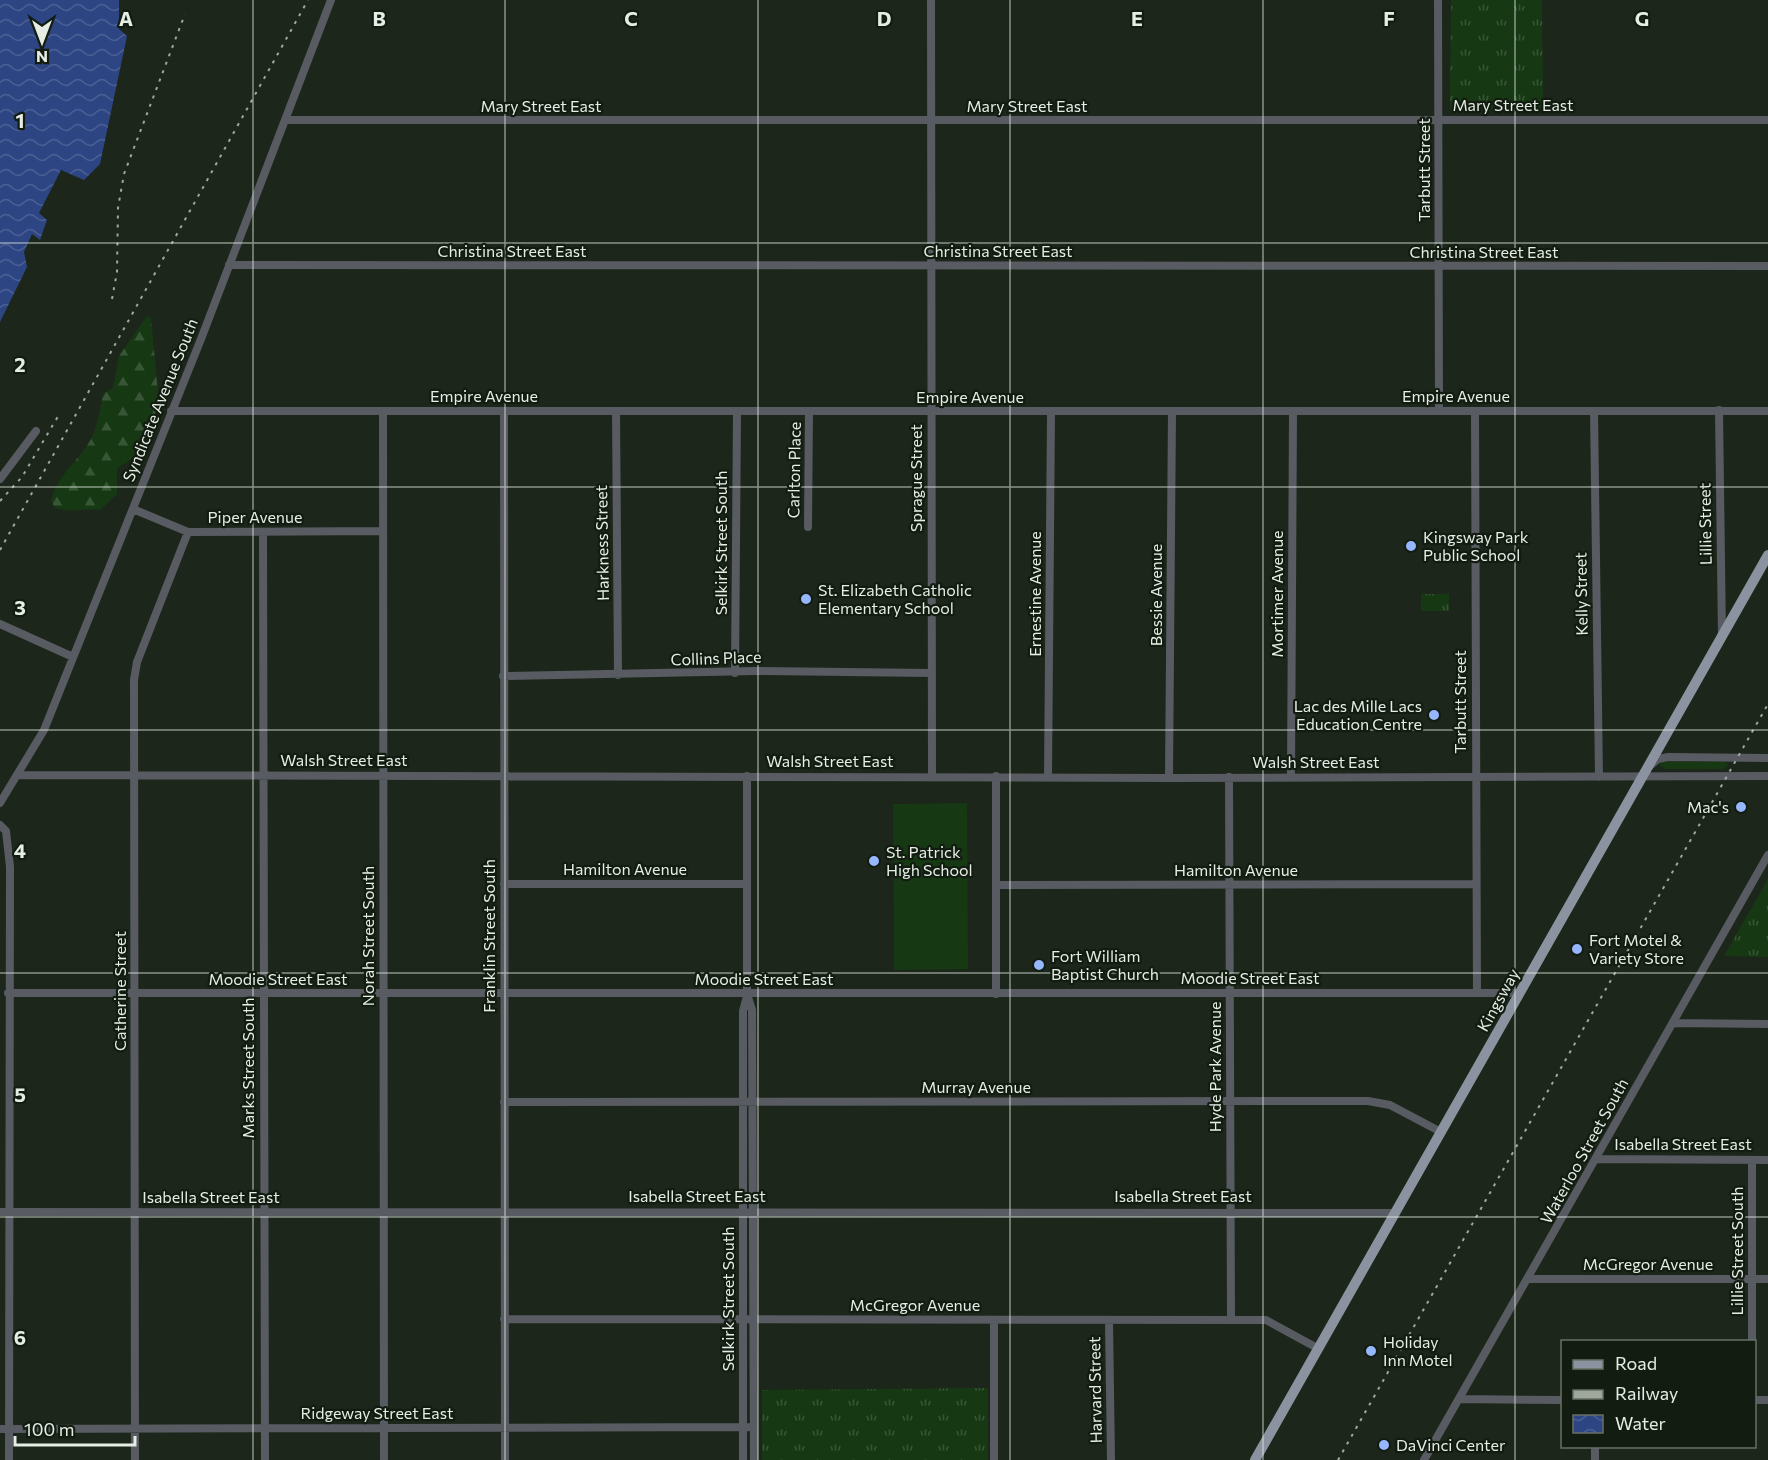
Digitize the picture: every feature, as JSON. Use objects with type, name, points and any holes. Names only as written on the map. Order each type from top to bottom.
[{"type":"main road","name":"Kingsway","points":[[1255,1460],[1768,555]]},
{"type":"street","name":"Syndicate Avenue South","points":[[0,803],[19,775],[44,730],[229,266],[331,0]]},
{"type":"street","name":"Sprague Street","points":[[931,0],[930,673],[932,776]]},
{"type":"street","name":"Tarbutt Street","points":[[1438,0],[1439,411]]},
{"type":"street","name":"Mary Street East","points":[[286,120],[1768,120]]},
{"type":"street","name":"Christina Street East","points":[[229,266],[1768,266]]},
{"type":"street","name":"Lillie Street","points":[[1719,410],[1722,638]]},
{"type":"street","name":"Empire Avenue","points":[[171,411],[1768,411]]},
{"type":"street","name":"Norah Street South","points":[[383,411],[384,1460]]},
{"type":"street","name":"Franklin Street South","points":[[504,411],[505,1460]]},
{"type":"street","name":"Harkness Street","points":[[616,411],[618,675]]},
{"type":"street","name":"Tarbutt Street","points":[[1475,411],[1477,992]]},
{"type":"street","name":"Kelly Street","points":[[1594,411],[1599,777]]},
{"type":"street","name":"Selkirk Street South","points":[[735,673],[737,412]]},
{"type":"street","name":"Carlton Place","points":[[808,527],[809,412]]},
{"type":"street","name":"Ernestine Avenue","points":[[1048,776],[1051,412]]},
{"type":"street","name":"Bessie Avenue","points":[[1169,778],[1172,412]]},
{"type":"street","name":"Mortimer Avenue","points":[[1291,777],[1293,412]]},
{"type":"street","points":[[0,479],[36,431]]},
{"type":"street","name":"Piper Avenue","points":[[133,509],[188,532],[383,531]]},
{"type":"street","name":"Catherine Street","points":[[135,1460],[136,662],[188,532]]},
{"type":"street","name":"Marks Street South","points":[[263,532],[265,1460]]},
{"type":"street","points":[[0,624],[73,657]]},
{"type":"street","name":"Collins Place","points":[[503,676],[930,673]]},
{"type":"street","points":[[1641,777],[1658,759],[1668,757],[1768,758]]},
{"type":"street","name":"Walsh Street East","points":[[19,775],[1169,778],[1768,776]]},
{"type":"street","name":"Selkirk Street South","points":[[747,776],[747,994],[752,1010],[747,1102],[748,1210],[753,1320],[754,1460]]},
{"type":"street","points":[[996,777],[996,994]]},
{"type":"street","name":"Hyde Park Avenue","points":[[1229,777],[1231,1320]]},
{"type":"street","points":[[0,825],[6,831],[9,845],[4,1212],[4,1429],[9,1460]]},
{"type":"street","name":"Waterloo Street South","points":[[1424,1460],[1768,855]]},
{"type":"street","name":"Hamilton Avenue","points":[[504,884],[746,884]]},
{"type":"street","name":"Hamilton Avenue","points":[[997,885],[1475,884]]},
{"type":"street","points":[[0,999],[8,993]]},
{"type":"street","name":"Moodie Street East","points":[[8,993],[1519,993]]},
{"type":"street","points":[[1673,1023],[1768,1024]]},
{"type":"street","name":"Murray Avenue","points":[[504,1102],[1379,1102],[1390,1105],[1441,1132]]},
{"type":"street","name":"Isabella Street East","points":[[1597,1159],[1768,1160]]},
{"type":"street","name":"Lillie Street South","points":[[1752,1160],[1752,1340]]},
{"type":"street","name":"Selkirk Street South","points":[[743,1460],[743,1320],[748,1210]]},
{"type":"street","name":"Isabella Street East","points":[[4,1212],[748,1210],[1395,1213]]},
{"type":"street","name":"McGregor Avenue","points":[[1527,1279],[1768,1278]]},
{"type":"street","name":"McGregor Avenue","points":[[504,1319],[1266,1320],[1319,1349]]},
{"type":"street","name":"Harvard Street","points":[[1109,1320],[1111,1460]]},
{"type":"street","points":[[994,1321],[994,1460]]},
{"type":"street","points":[[1460,1399],[1561,1400]]},
{"type":"street","name":"Ridgeway Street East","points":[[4,1429],[753,1427]]},
{"type":"green space","points":[[1451,0],[1542,0],[1543,108],[1450,109]]},
{"type":"green space","points":[[147,316],[151,317],[159,404],[138,455],[117,468],[117,494],[100,510],[55,508],[51,501],[58,483],[91,439],[103,394],[113,388],[119,356]]},
{"type":"green space","points":[[1421,594],[1449,594],[1449,611],[1421,611]]},
{"type":"green space","points":[[1662,762],[1726,762],[1728,765],[1723,769],[1665,769],[1659,765]]},
{"type":"green space","points":[[967,803],[968,969],[894,970],[893,804]]},
{"type":"green space","points":[[1768,879],[1768,957],[1724,956]]},
{"type":"green space","points":[[988,1388],[988,1460],[762,1460],[762,1390]]},
{"type":"water","points":[[0,0],[119,0],[119,29],[127,36],[100,164],[84,180],[61,170],[39,213],[47,220],[40,240],[32,234],[24,252],[27,267],[0,322]]},
{"type":"railway","points":[[0,550],[308,0]]},
{"type":"railway","points":[[112,299],[117,272],[118,208],[124,174],[185,14]]},
{"type":"railway","points":[[0,501],[22,477],[60,413]]},
{"type":"railway","points":[[1338,1460],[1768,704]]},
{"type":"place","name":"Kingsway Park Public School","points":[[1411,546]]},
{"type":"place","name":"St. Elizabeth Catholic Elementary School","points":[[806,599]]},
{"type":"place","name":"Lac des Mille Lacs Education Centre","points":[[1434,715]]},
{"type":"place","name":"Mac's","points":[[1741,807]]},
{"type":"place","name":"St. Patrick High School","points":[[874,861]]},
{"type":"place","name":"Fort Motel & Variety Store","points":[[1577,949]]},
{"type":"place","name":"Fort William Baptist Church","points":[[1039,965]]},
{"type":"place","name":"Holiday Inn Motel","points":[[1371,1351]]},
{"type":"place","name":"DaVinci Center","points":[[1384,1445]]}]
